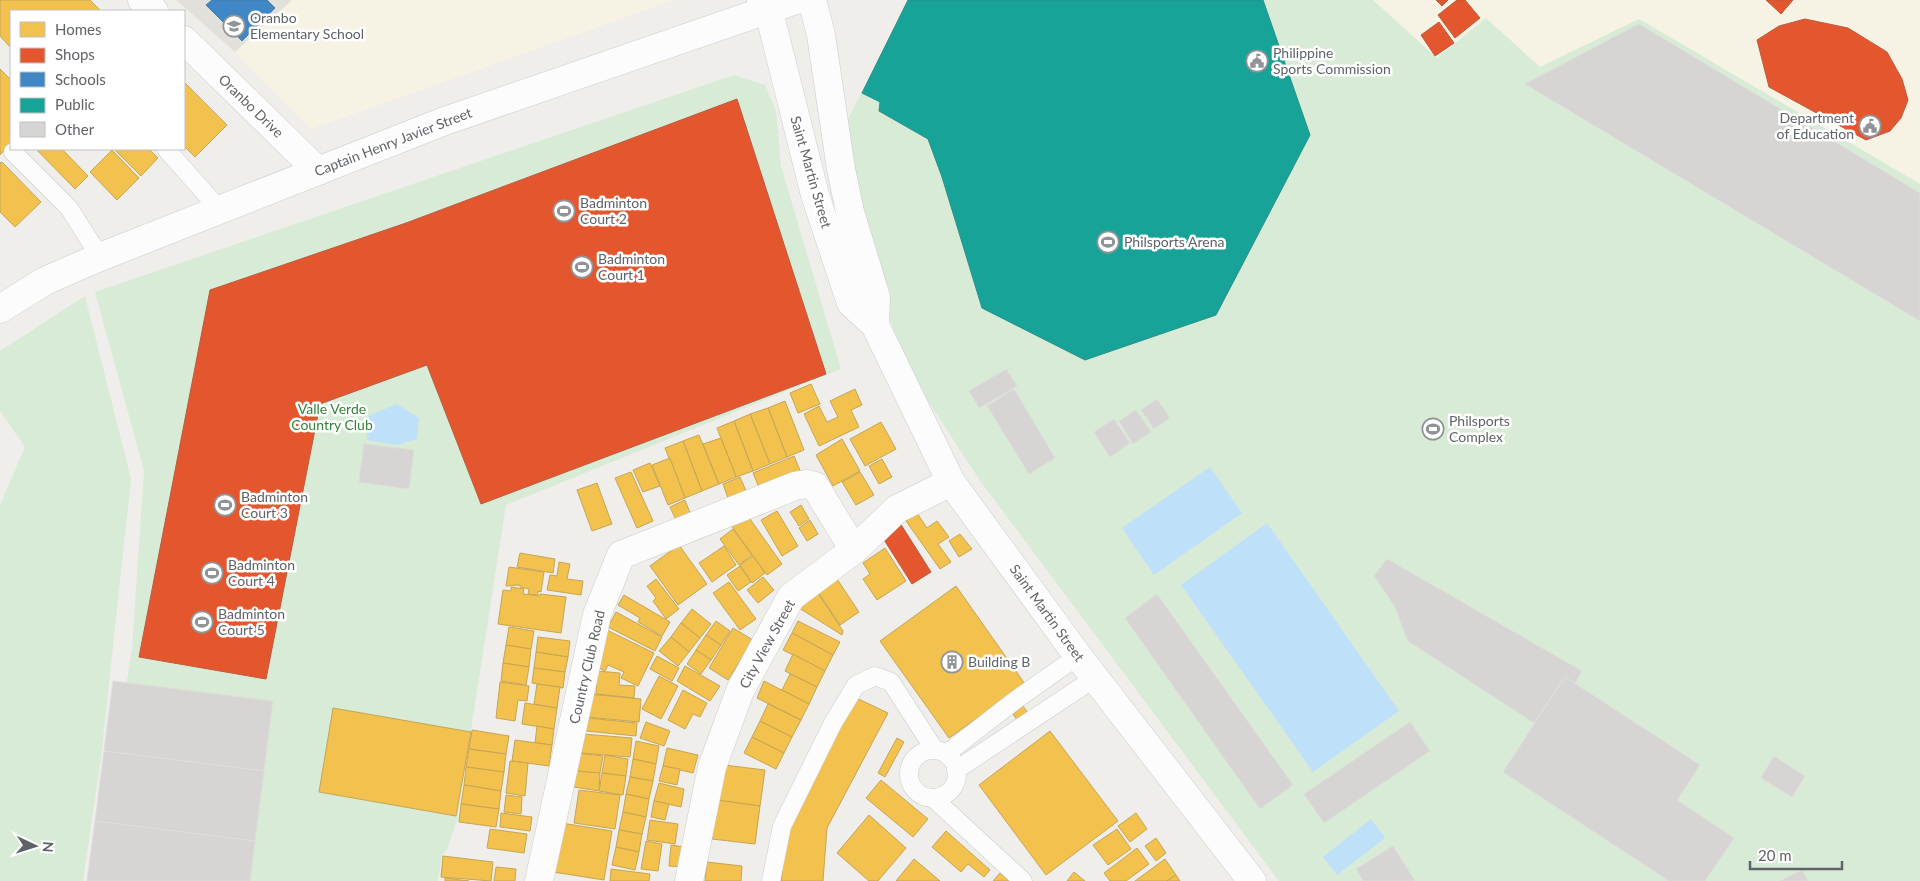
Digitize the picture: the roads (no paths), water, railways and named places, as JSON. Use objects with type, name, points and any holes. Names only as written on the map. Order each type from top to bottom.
[{"type":"street","points":[[142,0],[153,10]]},
{"type":"street","name":"Captain Henry Javier Street","points":[[0,309],[45,281],[442,122],[765,4],[796,0]]},
{"type":"street","name":"Saint Martin Street","points":[[812,0],[821,35],[842,178],[850,212],[876,297],[875,325]]},
{"type":"street","name":"Saint Martin Street","points":[[765,4],[815,195],[851,303],[875,325],[951,482],[1078,656],[1252,881]]},
{"type":"street","name":"Oranbo Drive","points":[[185,41],[318,171]]},
{"type":"street","name":"City View Street","points":[[689,881],[712,767],[740,690],[791,597],[854,550],[898,509],[951,482]]},
{"type":"street","name":"Country Club Road","points":[[539,881],[597,615],[621,555],[795,486],[806,484],[815,486],[854,550]]},
{"type":"lane","points":[[167,150],[220,210]]},
{"type":"lane","points":[[13,152],[69,208],[100,258]]},
{"type":"lane","points":[[1023,881],[933,798],[920,795],[911,786],[909,773],[912,761],[922,752],[940,752],[1078,656]]},
{"type":"lane","points":[[771,881],[782,826],[833,723],[856,685],[875,676],[891,682],[940,752],[953,761],[956,770],[955,784],[946,794],[933,798]]},
{"type":"lane","points":[[956,770],[1095,678]]},
{"type":"lane","points":[[1025,694],[1039,715]]},
{"type":"water","points":[[397,404],[419,418],[417,439],[396,445],[367,440],[368,416]]},
{"type":"water","points":[[1210,467],[1242,513],[1154,575],[1122,528]]},
{"type":"water","points":[[1267,523],[1399,711],[1313,772],[1181,585]]},
{"type":"water","points":[[1371,819],[1385,838],[1337,875],[1323,857]]},
{"type":"place","name":"Oranbo Elementary School","points":[[234,26]]},
{"type":"place","name":"Philippine Sports Commission","points":[[1257,61]]},
{"type":"place","name":"Department of Education","points":[[1870,126]]},
{"type":"place","name":"Badminton Court 2","points":[[564,211]]},
{"type":"place","name":"Philsports Arena","points":[[1108,242]]},
{"type":"place","name":"Badminton Court 1","points":[[582,267]]},
{"type":"place","name":"Philsports Complex","points":[[1433,429]]},
{"type":"place","name":"Badminton Court 3","points":[[225,505]]},
{"type":"place","name":"Badminton Court 4","points":[[212,573]]},
{"type":"place","name":"Badminton Court 5","points":[[202,622]]},
{"type":"place","name":"Building B","points":[[952,662]]},
{"type":"park label","name":"Valle Verde Country Club","points":[[332,418]]}]
